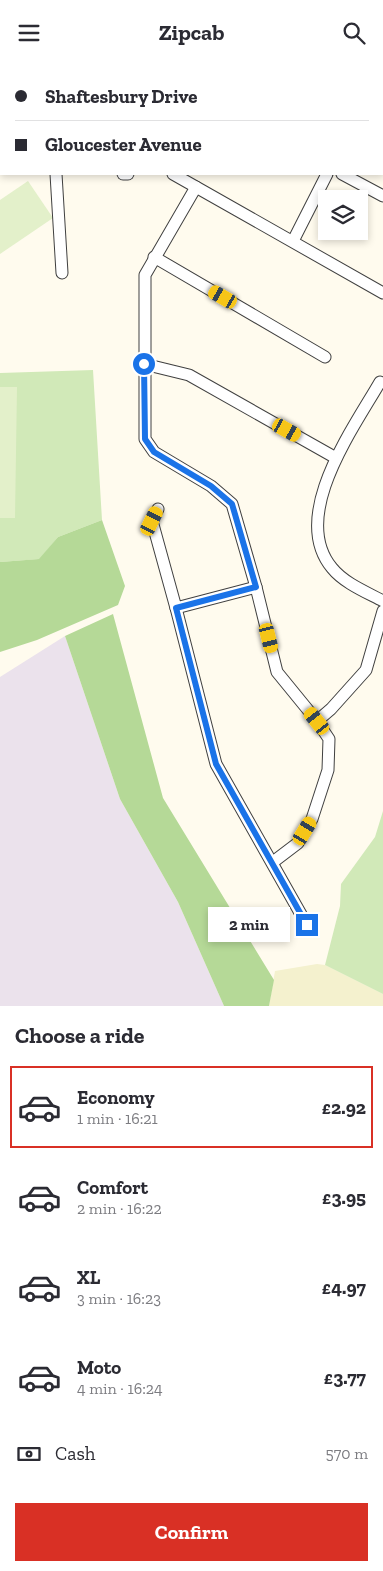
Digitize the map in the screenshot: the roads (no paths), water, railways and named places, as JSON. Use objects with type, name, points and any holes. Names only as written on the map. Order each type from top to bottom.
[{"type":"street","points":[[56,175],[62,273]]},
{"type":"street","points":[[175,175],[383,293]]},
{"type":"street","points":[[293,241],[326,175]]},
{"type":"street","points":[[344,175],[383,196]]},
{"type":"street","points":[[196,187],[144,275],[145,439],[154,452],[211,486],[232,504],[256,587],[277,672],[317,721],[329,739],[328,770],[312,819],[298,843],[273,862]]},
{"type":"street","points":[[154,257],[325,357]]},
{"type":"street","points":[[144,364],[189,375],[336,458]]},
{"type":"street","points":[[380,382],[336,458],[318,512],[317,531],[321,550],[333,569],[342,578],[383,601]]},
{"type":"street","points":[[158,509],[152,521],[216,764],[307,925]]},
{"type":"street","points":[[176,608],[256,587]]},
{"type":"street","points":[[317,721],[331,709],[366,670],[383,611]]}]
